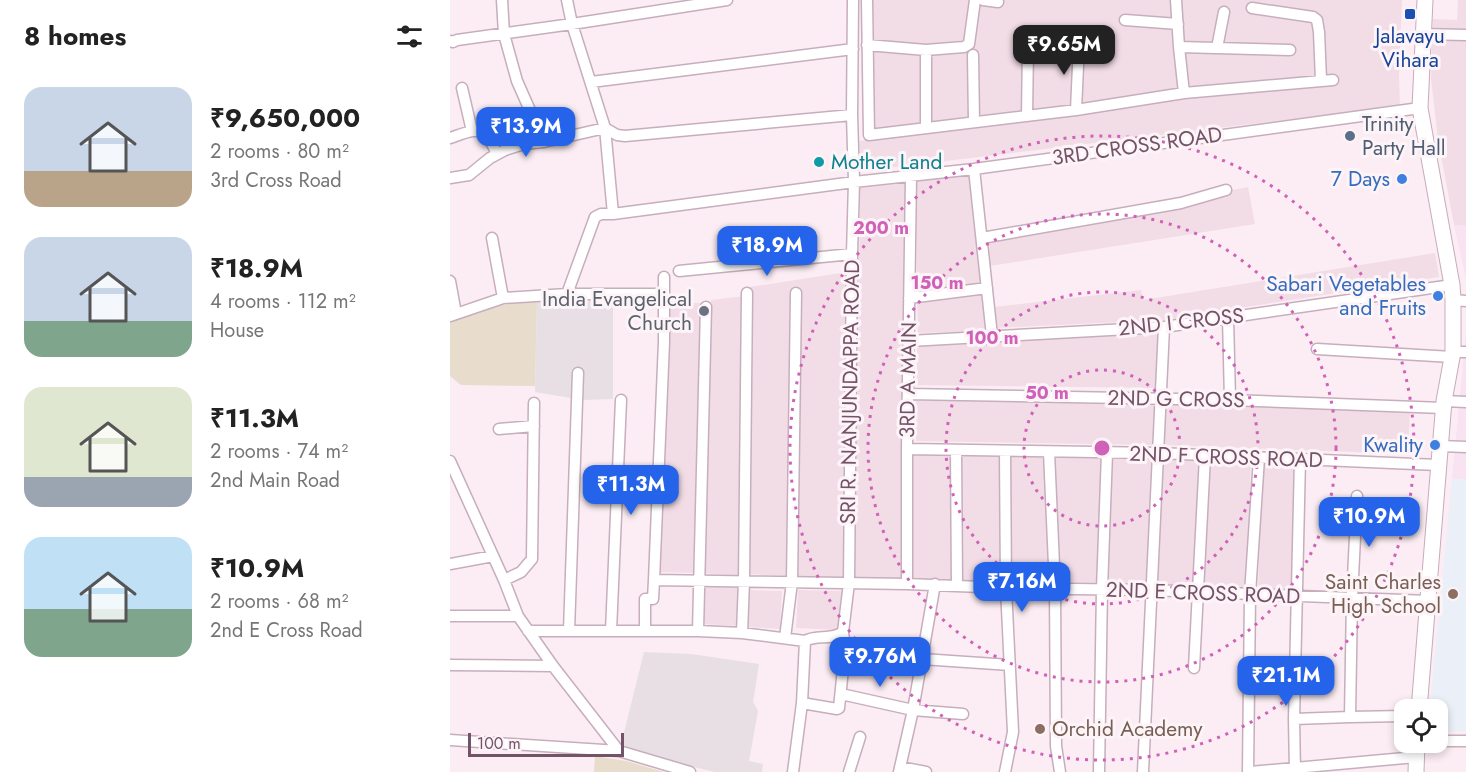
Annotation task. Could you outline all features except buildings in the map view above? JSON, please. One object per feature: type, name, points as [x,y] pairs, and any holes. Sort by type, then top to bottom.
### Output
[{"type":"main road","points":[[1420,699],[1443,405],[1457,354],[1457,295],[1420,108],[1425,0]]},
{"type":"street","points":[[502,0],[504,34],[517,81],[544,142]]},
{"type":"street","points":[[567,0],[572,24],[605,128],[613,214],[601,214],[596,217],[567,294]]},
{"type":"street","points":[[450,40],[453,42],[727,0]]},
{"type":"street","name":"SRI R. NANJUNDAPPA ROAD","points":[[802,703],[837,709],[840,706],[845,649],[843,632],[849,583],[854,182],[853,0]]},
{"type":"street","points":[[867,0],[869,135],[1076,110],[1184,93],[1333,80]]},
{"type":"street","points":[[867,45],[926,50],[964,47],[969,44],[975,0]]},
{"type":"street","points":[[983,0],[998,2]]},
{"type":"street","points":[[1176,0],[1184,93]]},
{"type":"street","points":[[1252,8],[1313,17],[1317,20],[1321,80]]},
{"type":"street","points":[[1217,48],[1224,12]]},
{"type":"street","points":[[1125,20],[1178,24]]},
{"type":"street","points":[[1423,34],[1466,35]]},
{"type":"street","points":[[1076,110],[1079,44]]},
{"type":"street","points":[[1027,116],[1028,46]]},
{"type":"street","points":[[1179,46],[1290,50]]},
{"type":"street","points":[[591,82],[853,49]]},
{"type":"street","points":[[926,50],[927,127]]},
{"type":"street","points":[[973,56],[974,122]]},
{"type":"street","points":[[462,88],[472,131]]},
{"type":"street","name":"3RD CROSS ROAD","points":[[613,214],[854,182],[911,177],[1420,108]]},
{"type":"street","points":[[450,178],[469,175],[497,154],[524,144],[544,142],[605,128],[617,135],[625,136],[852,115]]},
{"type":"street","points":[[450,138],[472,131],[482,132],[486,134],[497,154]]},
{"type":"street","points":[[974,168],[992,336]]},
{"type":"street","name":"3RD A MAIN","points":[[907,584],[911,177]]},
{"type":"street","points":[[982,238],[1181,203],[1226,190]]},
{"type":"street","points":[[492,238],[503,298]]},
{"type":"street","points":[[679,271],[852,254]]},
{"type":"street","points":[[645,631],[645,599],[653,599],[664,342],[664,277]]},
{"type":"street","points":[[450,281],[453,315],[503,298],[567,294],[664,294]]},
{"type":"street","points":[[909,298],[987,288]]},
{"type":"street","points":[[742,633],[747,293]]},
{"type":"street","points":[[785,638],[792,582],[796,293]]},
{"type":"street","name":"2ND I CROSS","points":[[909,341],[1164,327],[1228,317],[1457,295]]},
{"type":"street","points":[[698,631],[706,307]]},
{"type":"street","points":[[1228,317],[1230,400]]},
{"type":"street","points":[[1143,772],[1164,327]]},
{"type":"street","points":[[1317,349],[1457,354]]},
{"type":"street","points":[[570,631],[578,373]]},
{"type":"street","name":"2ND G CROSS","points":[[908,394],[1443,405],[1466,402]]},
{"type":"street","points":[[611,631],[621,400]]},
{"type":"street","points":[[504,580],[521,572],[532,559],[534,403]]},
{"type":"street","points":[[499,429],[534,426]]},
{"type":"street","points":[[1440,446],[1466,447]]},
{"type":"street","name":"2ND F CROSS ROAD","points":[[907,449],[1158,453],[1438,465]]},
{"type":"street","points":[[956,450],[957,585]]},
{"type":"street","points":[[1005,451],[1006,588],[1013,732],[1005,772]]},
{"type":"street","points":[[1049,452],[1056,746],[1060,772]]},
{"type":"street","points":[[1099,772],[1107,453]]},
{"type":"street","points":[[1194,668],[1205,456]]},
{"type":"street","points":[[1259,458],[1250,594],[1249,772],[1296,770],[1416,757]]},
{"type":"street","points":[[1296,770],[1294,719],[1300,459]]},
{"type":"street","points":[[450,461],[453,476],[493,556],[518,616],[553,666],[619,751]]},
{"type":"street","points":[[1350,717],[1357,496]]},
{"type":"street","points":[[450,564],[493,556]]},
{"type":"street","name":"2ND E CROSS ROAD","points":[[654,580],[935,584],[1428,601]]},
{"type":"street","points":[[927,772],[899,770],[913,710],[935,584]]},
{"type":"street","points":[[450,616],[518,616]]},
{"type":"street","points":[[528,632],[698,631],[742,633],[805,641],[811,638],[834,637],[843,632]]},
{"type":"street","points":[[793,772],[802,703],[805,641]]},
{"type":"street","points":[[845,649],[922,659],[1010,665]]},
{"type":"street","points":[[450,665],[553,666]]},
{"type":"street","points":[[841,694],[913,710],[963,714]]},
{"type":"street","points":[[1294,719],[1394,716]]},
{"type":"street","points":[[849,772],[860,737]]},
{"type":"street","points":[[450,740],[619,751],[690,772]]},
{"type":"street","points":[[1448,741],[1466,741]]},
{"type":"shaded area","points":[[863,0],[1402,0],[1400,106],[863,171],[859,141],[865,140]]},
{"type":"shaded area","points":[[1458,0],[1466,0],[1466,226],[1454,225],[1438,140],[1431,79],[1433,19],[1457,20]]},
{"type":"shaded area","points":[[972,174],[984,286],[917,294],[916,180]]},
{"type":"shaded area","points":[[908,183],[902,579],[855,580],[860,188]]},
{"type":"shaded area","points":[[1248,187],[1255,224],[990,266],[989,240],[1180,208]]},
{"type":"shaded area","points":[[1454,225],[1466,226],[1466,279]]},
{"type":"shaded area","points":[[1435,253],[1439,277],[1163,320],[994,328],[994,307],[1141,290],[1143,300]]},
{"type":"shaded area","points":[[847,272],[843,578],[747,574],[750,287]]},
{"type":"shaded area","points":[[984,291],[988,331],[918,333],[917,298]]},
{"type":"shaded area","points":[[745,296],[741,576],[702,573],[711,300]]},
{"type":"shaded area","points":[[537,299],[613,300],[613,399],[583,400],[535,392]]},
{"type":"shaded area","points":[[537,299],[535,386],[461,385],[450,376],[450,321],[497,306]]},
{"type":"shaded area","points":[[667,303],[703,303],[696,573],[657,572]]},
{"type":"shaded area","points":[[1160,331],[1157,388],[917,385],[917,344]]},
{"type":"shaded area","points":[[1466,331],[1466,479],[1452,479]]},
{"type":"shaded area","points":[[916,397],[1158,402],[1155,445],[916,441]]},
{"type":"shaded area","points":[[1164,400],[1410,409],[1408,454],[1162,445]]},
{"type":"shaded area","points":[[913,454],[953,454],[952,581],[912,581]]},
{"type":"shaded area","points":[[960,455],[1002,456],[1002,585],[961,581]]},
{"type":"shaded area","points":[[1008,456],[1047,456],[1048,583],[1009,582]]},
{"type":"shaded area","points":[[1054,456],[1104,457],[1099,583],[1060,582]]},
{"type":"shaded area","points":[[1112,458],[1153,459],[1149,586],[1108,584]]},
{"type":"shaded area","points":[[1160,459],[1201,460],[1197,588],[1156,586]]},
{"type":"shaded area","points":[[1208,461],[1251,462],[1247,589],[1204,588]]},
{"type":"shaded area","points":[[1262,462],[1300,463],[1296,590],[1258,589]]},
{"type":"shaded area","name":"Saint Charles High School","points":[[1452,479],[1466,479],[1466,731],[1448,732],[1448,699],[1431,699]]},
{"type":"shaded area","points":[[702,581],[742,583],[740,626],[700,624]]},
{"type":"shaded area","points":[[747,590],[782,591],[780,629],[745,627]]},
{"type":"shaded area","points":[[798,590],[842,591],[841,630],[796,628]]},
{"type":"shaded area","points":[[644,652],[691,654],[759,664],[753,702],[758,711],[749,761],[763,764],[762,772],[715,772],[620,749]]},
{"type":"shaded area","points":[[595,756],[626,761],[664,772],[594,772]]},
{"type":"place","name":"Jalavayu Vihara","points":[[1410,14]]},
{"type":"place","name":"Trinity Party Hall","points":[[1350,136]]},
{"type":"place","name":"Mother Land","points":[[819,162]]},
{"type":"place","name":"7 Days","points":[[1402,179]]},
{"type":"place","name":"Sabari Vegetables and Fruits","points":[[1438,296]]},
{"type":"place","name":"India Evangelical Church","points":[[704,311]]},
{"type":"place","name":"Kwality","points":[[1435,445]]},
{"type":"place","name":"Saint Charles High School","points":[[1453,594]]},
{"type":"place","name":"Orchid Academy","points":[[1040,729]]}]
